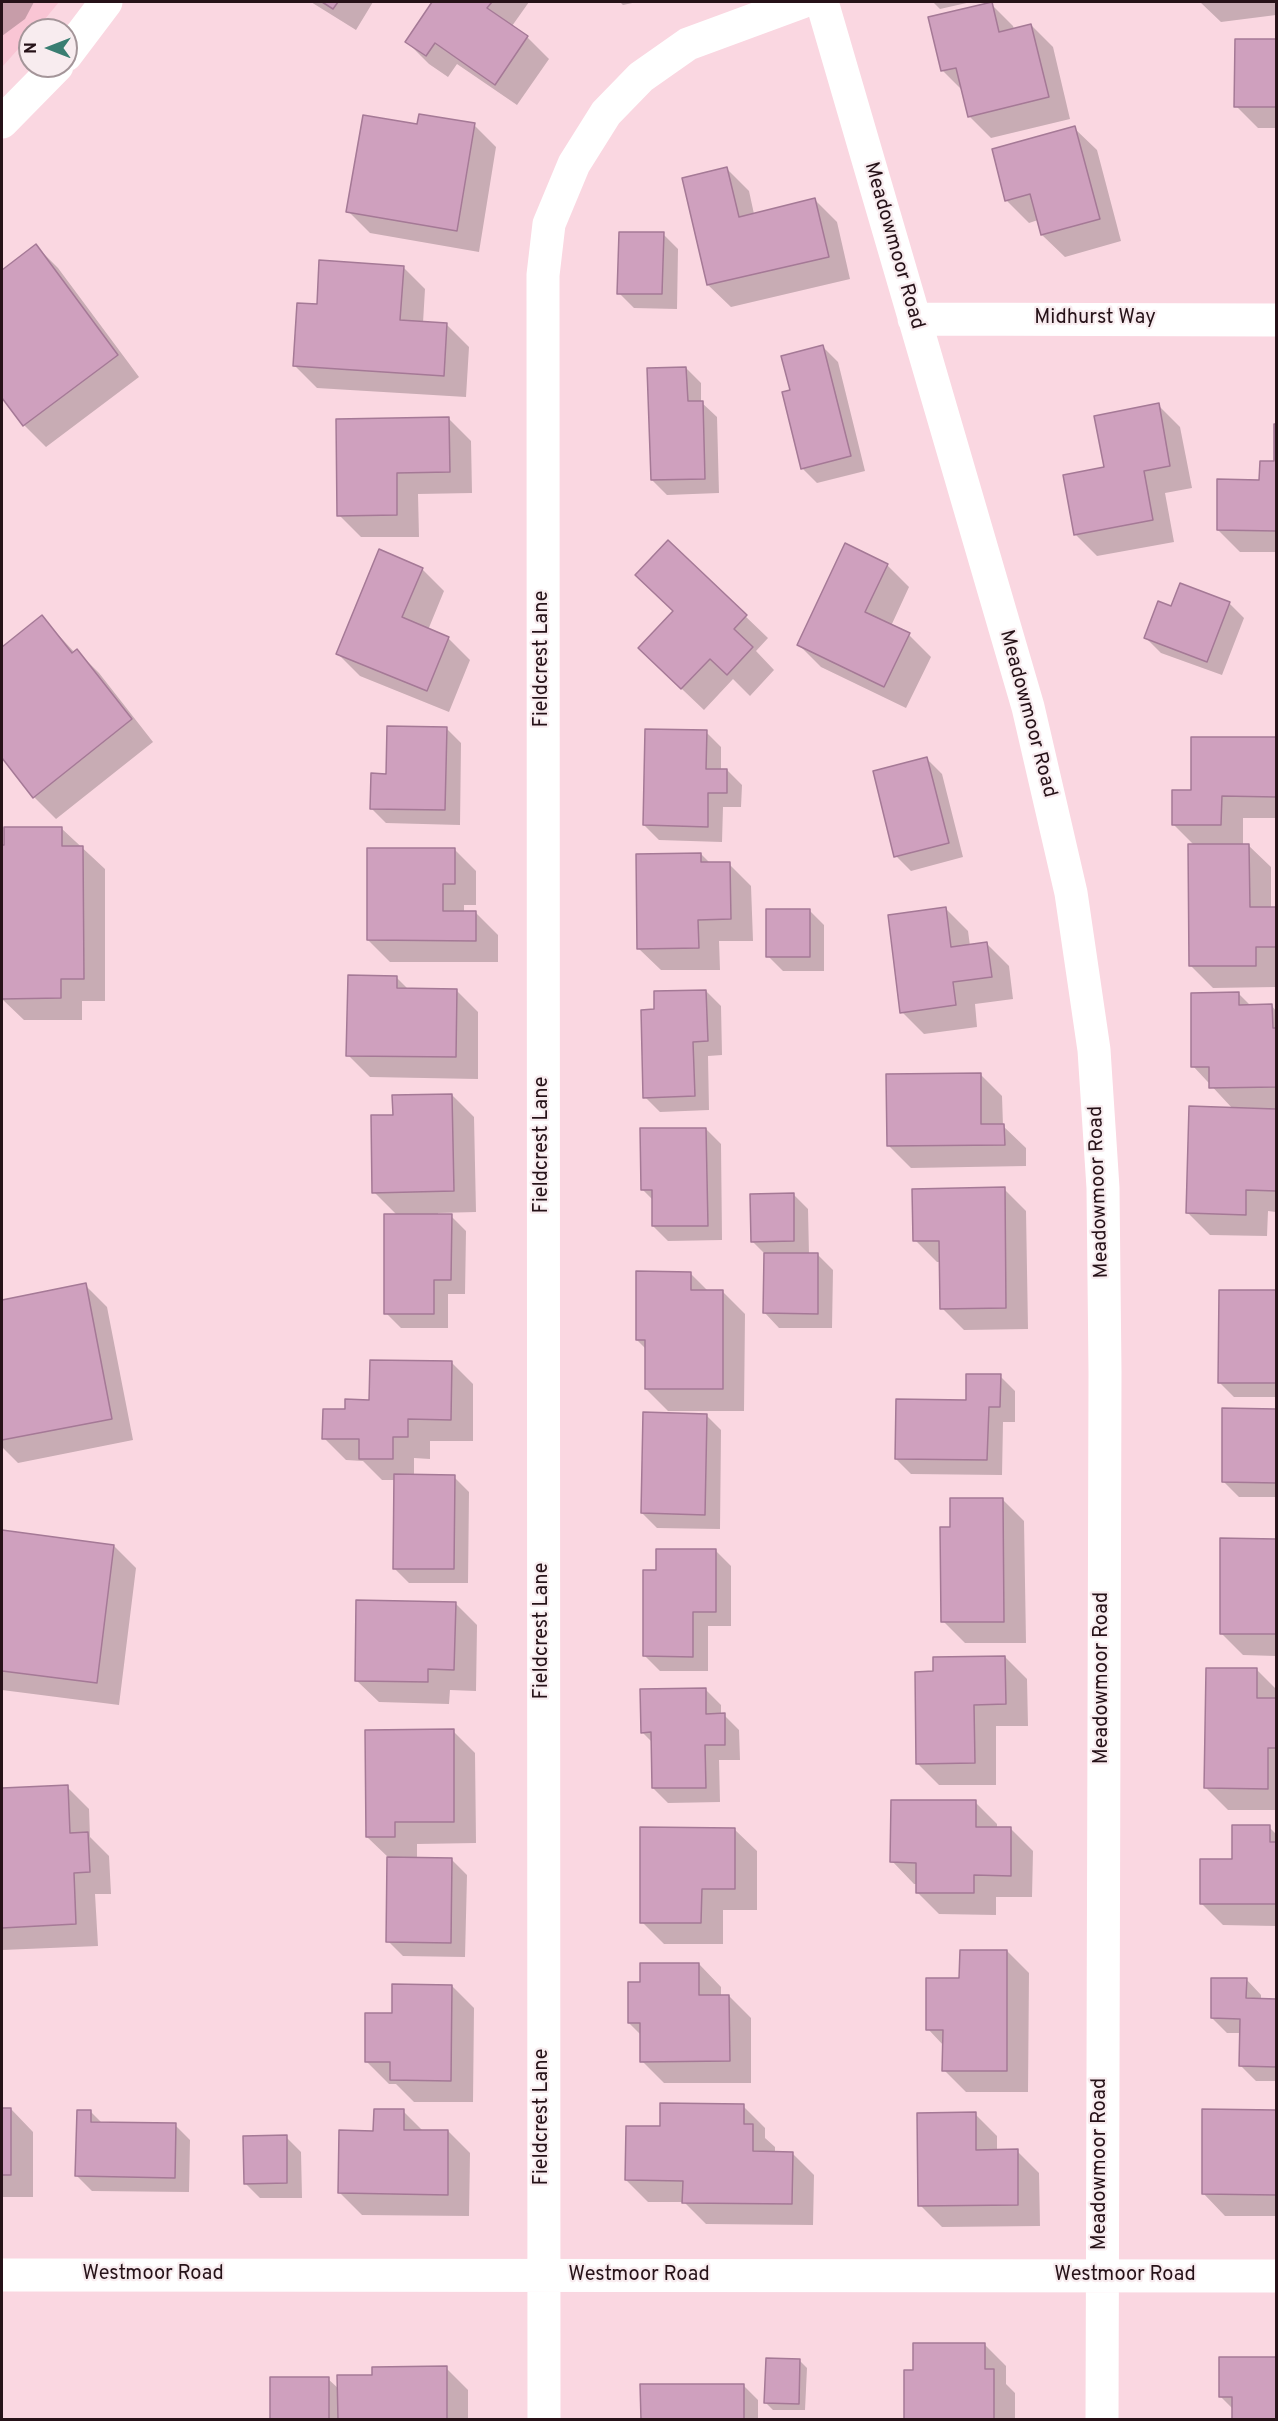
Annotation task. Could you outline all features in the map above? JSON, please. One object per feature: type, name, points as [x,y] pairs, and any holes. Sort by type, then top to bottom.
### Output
[{"type":"street","points":[[78,38],[106,2]]},
{"type":"street","name":"Fieldcrest Lane","points":[[544,2420],[543,275],[549,224],[574,164],[606,113],[641,77],[688,44],[802,2]]},
{"type":"street","name":"Meadowmoor Road","points":[[822,2],[1028,707],[1071,893],[1094,1050],[1103,1188],[1105,1361],[1102,2420]]},
{"type":"street","points":[[2,122],[45,78]]},
{"type":"street","name":"Midhurst Way","points":[[914,319],[1276,320]]},
{"type":"street","name":"Westmoor Road","points":[[2,2275],[1276,2276]]},
{"type":"shaded area","points":[[2,2],[59,2],[46,18],[18,18],[18,49],[2,67]]},
{"type":"building","points":[[322,2],[338,2],[333,9]]},
{"type":"building","points":[[432,2],[492,2],[487,8],[528,36],[495,85],[435,43],[426,56],[405,42]]},
{"type":"building","points":[[992,2],[999,32],[1031,24],[1049,97],[968,117],[956,68],[941,71],[928,17]]},
{"type":"building","points":[[1235,39],[1276,39],[1276,107],[1234,107]]},
{"type":"building","points":[[419,114],[475,123],[457,231],[346,212],[363,115],[417,124]]},
{"type":"building","points":[[1075,126],[1100,219],[1041,235],[1030,194],[1005,201],[992,149]]},
{"type":"building","points":[[727,167],[739,217],[815,198],[829,257],[707,285],[682,178]]},
{"type":"building","points":[[619,232],[664,232],[662,294],[617,294]]},
{"type":"building","points":[[36,244],[118,355],[23,426],[2,398],[2,270]]},
{"type":"building","points":[[319,260],[404,266],[400,320],[447,323],[444,376],[293,366],[297,303],[317,304]]},
{"type":"building","points":[[823,345],[851,456],[801,469],[782,392],[790,390],[781,356]]},
{"type":"building","points":[[686,367],[688,401],[703,401],[705,479],[651,480],[647,368]]},
{"type":"building","points":[[1159,403],[1170,466],[1144,471],[1153,520],[1074,535],[1063,475],[1104,467],[1094,416]]},
{"type":"building","points":[[449,417],[450,472],[397,473],[397,515],[337,516],[336,419]]},
{"type":"building","points":[[1274,424],[1276,424],[1276,531],[1217,530],[1217,479],[1259,480],[1260,461],[1274,461]]},
{"type":"building","points":[[668,540],[747,615],[734,629],[753,647],[727,675],[710,659],[681,689],[638,648],[673,611],[635,575]]},
{"type":"building","points":[[845,543],[888,564],[865,612],[910,633],[884,687],[797,645]]},
{"type":"building","points":[[379,549],[423,568],[402,617],[449,637],[427,691],[336,654]]},
{"type":"building","points":[[1180,583],[1230,602],[1207,662],[1144,638],[1158,601],[1171,606]]},
{"type":"building","points":[[42,615],[72,653],[77,649],[132,719],[33,798],[2,758],[2,647]]},
{"type":"building","points":[[387,726],[447,727],[445,810],[370,809],[371,773],[386,774]]},
{"type":"building","points":[[645,729],[707,730],[706,769],[727,769],[727,793],[708,793],[708,827],[643,825]]},
{"type":"building","points":[[1191,737],[1276,737],[1276,797],[1222,796],[1221,825],[1172,825],[1172,790],[1191,790]]},
{"type":"building","points":[[927,757],[949,843],[894,857],[873,771]]},
{"type":"building","points":[[4,827],[62,827],[62,846],[83,846],[84,979],[61,979],[61,998],[2,999]]},
{"type":"building","points":[[1188,844],[1249,844],[1250,907],[1276,907],[1276,947],[1256,947],[1256,966],[1189,966]]},
{"type":"building","points":[[367,848],[455,848],[455,884],[443,884],[443,911],[476,911],[476,941],[367,940]]},
{"type":"building","points":[[701,853],[701,862],[730,862],[731,919],[698,920],[699,948],[637,949],[636,854]]},
{"type":"building","points":[[946,907],[951,947],[987,942],[992,977],[953,982],[956,1005],[900,1013],[888,915]]},
{"type":"building","points":[[766,909],[810,909],[810,957],[766,957]]},
{"type":"building","points":[[348,975],[397,976],[397,988],[457,989],[456,1057],[346,1056]]},
{"type":"building","points":[[706,990],[708,1041],[693,1042],[695,1096],[643,1098],[641,1010],[654,1009],[654,991]]},
{"type":"building","points":[[1239,992],[1239,1005],[1272,1004],[1273,1028],[1276,1028],[1276,1087],[1209,1088],[1209,1067],[1191,1067],[1191,993]]},
{"type":"building","points":[[981,1073],[981,1124],[1004,1124],[1005,1145],[887,1146],[886,1074]]},
{"type":"building","points":[[452,1094],[454,1191],[372,1193],[371,1115],[393,1115],[392,1095]]},
{"type":"building","points":[[1189,1106],[1276,1109],[1276,1191],[1246,1190],[1246,1215],[1186,1213]]},
{"type":"building","points":[[640,1128],[706,1128],[708,1226],[652,1226],[652,1190],[641,1190]]},
{"type":"building","points":[[1005,1187],[1006,1308],[940,1309],[939,1241],[913,1241],[912,1189]]},
{"type":"building","points":[[794,1193],[794,1241],[751,1242],[750,1194]]},
{"type":"building","points":[[384,1214],[452,1214],[451,1280],[434,1280],[434,1314],[384,1314]]},
{"type":"building","points":[[764,1253],[818,1253],[818,1314],[763,1313]]},
{"type":"building","points":[[636,1271],[691,1272],[691,1290],[723,1290],[723,1389],[645,1389],[645,1340],[636,1340]]},
{"type":"building","points":[[86,1283],[112,1419],[2,1440],[2,1300]]},
{"type":"building","points":[[1219,1290],[1276,1290],[1276,1383],[1218,1383]]},
{"type":"building","points":[[370,1360],[452,1361],[451,1420],[408,1419],[408,1437],[393,1437],[393,1459],[359,1459],[359,1439],[322,1439],[323,1409],[345,1409],[345,1399],[369,1400]]},
{"type":"building","points":[[966,1374],[1001,1374],[1000,1407],[989,1407],[987,1460],[895,1459],[896,1399],[966,1400]]},
{"type":"building","points":[[1222,1408],[1276,1409],[1276,1483],[1222,1482]]},
{"type":"building","points":[[643,1412],[707,1414],[705,1515],[641,1513]]},
{"type":"building","points":[[394,1474],[455,1475],[454,1569],[393,1569]]},
{"type":"building","points":[[950,1498],[1003,1498],[1004,1622],[941,1622],[940,1527],[950,1527]]},
{"type":"building","points":[[2,1530],[114,1545],[97,1683],[2,1671]]},
{"type":"building","points":[[1220,1538],[1276,1539],[1276,1634],[1220,1634]]},
{"type":"building","points":[[656,1549],[716,1549],[716,1612],[693,1612],[693,1657],[643,1656],[643,1570],[656,1570]]},
{"type":"building","points":[[356,1600],[456,1602],[454,1670],[428,1669],[428,1682],[355,1681]]},
{"type":"building","points":[[1005,1656],[1006,1704],[974,1705],[975,1763],[916,1764],[915,1672],[933,1671],[933,1657]]},
{"type":"building","points":[[1206,1668],[1257,1668],[1257,1698],[1276,1698],[1276,1748],[1268,1748],[1268,1789],[1204,1788]]},
{"type":"building","points":[[706,1688],[706,1714],[725,1713],[725,1745],[705,1745],[706,1788],[652,1788],[651,1732],[641,1733],[640,1689]]},
{"type":"building","points":[[454,1729],[454,1822],[395,1822],[395,1837],[366,1837],[365,1730]]},
{"type":"building","points":[[68,1785],[70,1833],[88,1832],[90,1872],[74,1873],[76,1924],[2,1928],[2,1788]]},
{"type":"building","points":[[891,1800],[976,1800],[976,1827],[1011,1827],[1011,1876],[974,1875],[974,1893],[916,1893],[916,1863],[890,1862]]},
{"type":"building","points":[[1232,1825],[1270,1825],[1270,1842],[1276,1842],[1276,1904],[1200,1904],[1200,1859],[1232,1859]]},
{"type":"building","points":[[640,1827],[735,1828],[735,1889],[702,1889],[701,1923],[640,1923]]},
{"type":"building","points":[[387,1857],[452,1858],[451,1943],[386,1942]]},
{"type":"building","points":[[960,1950],[1007,1950],[1007,2071],[942,2071],[943,2030],[926,2030],[926,1978],[959,1978]]},
{"type":"building","points":[[640,1963],[699,1963],[699,1995],[729,1995],[730,2061],[640,2062],[640,2023],[628,2023],[628,1982],[640,1982]]},
{"type":"building","points":[[1211,1978],[1247,1978],[1246,1998],[1276,1999],[1276,2067],[1239,2066],[1240,2019],[1211,2018]]},
{"type":"building","points":[[392,1984],[452,1985],[451,2081],[390,2080],[390,2062],[365,2062],[365,2013],[392,2013]]},
{"type":"building","points":[[660,2103],[744,2104],[744,2124],[753,2124],[753,2151],[793,2152],[792,2204],[682,2203],[683,2181],[625,2180],[626,2126],[660,2126]]},
{"type":"building","points":[[2,2108],[11,2108],[11,2175],[2,2175]]},
{"type":"building","points":[[374,2109],[404,2109],[404,2130],[448,2130],[448,2195],[338,2193],[339,2130],[373,2131]]},
{"type":"building","points":[[1202,2109],[1276,2110],[1276,2195],[1202,2194]]},
{"type":"building","points":[[77,2110],[91,2110],[91,2122],[176,2123],[175,2178],[75,2176]]},
{"type":"building","points":[[976,2112],[976,2150],[1018,2149],[1018,2205],[918,2206],[917,2113]]},
{"type":"building","points":[[287,2135],[287,2183],[244,2184],[243,2136]]},
{"type":"building","points":[[913,2343],[985,2343],[985,2369],[994,2369],[994,2420],[904,2420],[904,2370],[913,2370]]},
{"type":"building","points":[[1219,2357],[1276,2357],[1276,2420],[1232,2420],[1232,2397],[1219,2397]]},
{"type":"building","points":[[766,2358],[800,2359],[799,2404],[764,2403]]},
{"type":"building","points":[[447,2366],[447,2420],[338,2420],[337,2375],[372,2375],[372,2367]]},
{"type":"building","points":[[270,2377],[329,2377],[329,2420],[270,2420]]},
{"type":"building","points":[[640,2384],[744,2384],[744,2420],[641,2420]]}]
